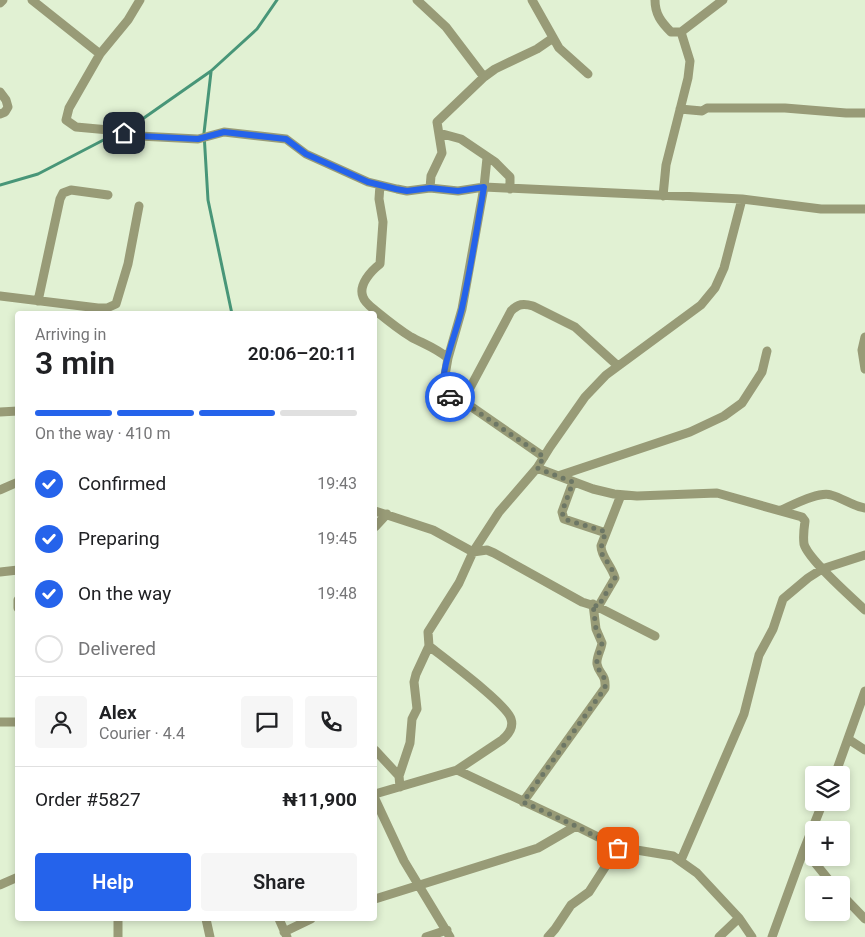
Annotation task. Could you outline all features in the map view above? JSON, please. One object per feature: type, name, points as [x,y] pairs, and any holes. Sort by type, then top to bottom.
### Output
[{"type":"street","points":[[0,3],[3,0]]},
{"type":"street","points":[[32,0],[100,54]]},
{"type":"street","points":[[417,0],[446,27],[484,77]]},
{"type":"street","points":[[532,0],[559,48],[588,74]]},
{"type":"street","points":[[655,0],[657,14],[662,24],[671,32],[681,32],[723,0]]},
{"type":"street","points":[[137,1],[128,20],[100,54],[69,108],[66,120],[76,127],[109,130],[139,136],[198,139],[224,132],[286,139],[306,154],[368,182],[407,191],[430,188],[458,191],[484,187],[510,188],[742,199],[820,210],[865,209]]},
{"type":"street","points":[[663,196],[666,165],[688,78],[690,61],[681,32]]},
{"type":"street","points":[[430,188],[431,176],[442,153],[437,122],[484,77],[495,69],[538,49],[553,38]]},
{"type":"street","points":[[0,92],[6,100],[8,107],[5,112],[0,114]]},
{"type":"street","points":[[680,109],[702,111],[707,108],[785,108],[865,113]]},
{"type":"street","points":[[439,133],[461,140],[495,162],[510,177],[510,188]]},
{"type":"street","points":[[487,158],[484,187],[462,308],[448,358],[443,394],[462,401],[544,457]]},
{"type":"street","points":[[376,311],[365,302],[362,288],[370,273],[380,264],[383,222],[379,199],[380,185]]},
{"type":"street","points":[[38,301],[60,199],[63,193],[71,190],[108,195]]},
{"type":"street","points":[[400,787],[399,776],[410,743],[412,719],[417,709],[414,682],[429,646],[428,632],[459,583],[473,552],[499,512],[537,468],[585,397],[606,375],[701,305],[715,288],[724,268],[742,199]]},
{"type":"street","points":[[0,296],[98,308],[108,308],[116,304],[128,264],[139,206]]},
{"type":"street","points":[[462,401],[511,311],[516,306],[525,304],[533,306],[575,327],[618,366]]},
{"type":"street","points":[[377,312],[393,325],[437,349],[448,358]]},
{"type":"street","points":[[865,337],[862,350],[865,368]]},
{"type":"street","points":[[558,476],[682,435],[724,416],[742,402],[762,372],[767,351]]},
{"type":"street","points":[[0,412],[15,411]]},
{"type":"street","points":[[537,468],[593,489],[621,495],[717,492],[804,518],[804,543],[806,548],[822,569],[865,610]]},
{"type":"street","points":[[573,482],[562,512],[564,519],[606,532]]},
{"type":"street","points":[[0,490],[15,483]]},
{"type":"street","points":[[781,510],[821,494],[830,494],[852,505],[865,508]]},
{"type":"street","points":[[523,802],[605,688],[606,679],[597,667],[596,661],[602,643],[596,629],[595,606],[615,578],[612,568],[601,553],[600,546],[621,495]]},
{"type":"street","points":[[377,512],[432,530],[473,552],[487,550],[494,553],[582,602],[595,606],[655,636]]},
{"type":"street","points":[[377,525],[387,514]]},
{"type":"street","points":[[681,860],[744,714],[760,655],[773,629],[783,600],[808,578],[822,569],[865,555]]},
{"type":"street","points":[[0,572],[15,570]]},
{"type":"street","points":[[377,793],[457,770],[509,734],[511,719],[504,709],[429,646]]},
{"type":"street","points":[[838,766],[865,691]]},
{"type":"street","points":[[0,722],[15,722]]},
{"type":"street","points":[[848,739],[865,750]]},
{"type":"street","points":[[377,752],[399,776]]},
{"type":"street","points":[[457,770],[618,848],[660,853],[681,860],[697,873],[739,918],[752,937]]},
{"type":"street","points":[[377,803],[404,861],[449,933],[426,937]]},
{"type":"street","points":[[772,937],[819,811]]},
{"type":"street","points":[[377,898],[420,887],[509,856],[538,848],[576,826]]},
{"type":"street","points":[[548,937],[571,905],[589,892],[618,848]]},
{"type":"street","points":[[803,852],[812,858],[826,876]]},
{"type":"street","points":[[0,886],[15,878]]},
{"type":"street","points":[[850,903],[865,919]]},
{"type":"street","points":[[719,937],[739,918]]},
{"type":"street","points":[[118,921],[118,937]]},
{"type":"street","points":[[206,921],[210,937]]},
{"type":"street","points":[[280,921],[286,934],[308,921]]},
{"type":"waterway","points":[[123,130],[141,120],[211,71],[257,29],[277,0]]},
{"type":"waterway","points":[[211,72],[204,133],[208,200],[231,311]]},
{"type":"waterway","points":[[0,185],[38,174],[115,134]]},
{"type":"way so far","points":[[450,397],[462,401],[544,457],[537,468],[573,482],[562,512],[564,519],[606,532],[600,546],[601,553],[612,568],[615,578],[598,607],[593,604],[596,629],[602,643],[596,661],[597,667],[606,679],[605,688],[523,802],[618,848]]},
{"type":"route","points":[[124,133],[139,136],[198,139],[224,132],[286,139],[306,154],[368,182],[396,189],[407,191],[430,188],[458,191],[484,187],[462,308],[448,358],[443,387],[443,394],[450,397]]}]
